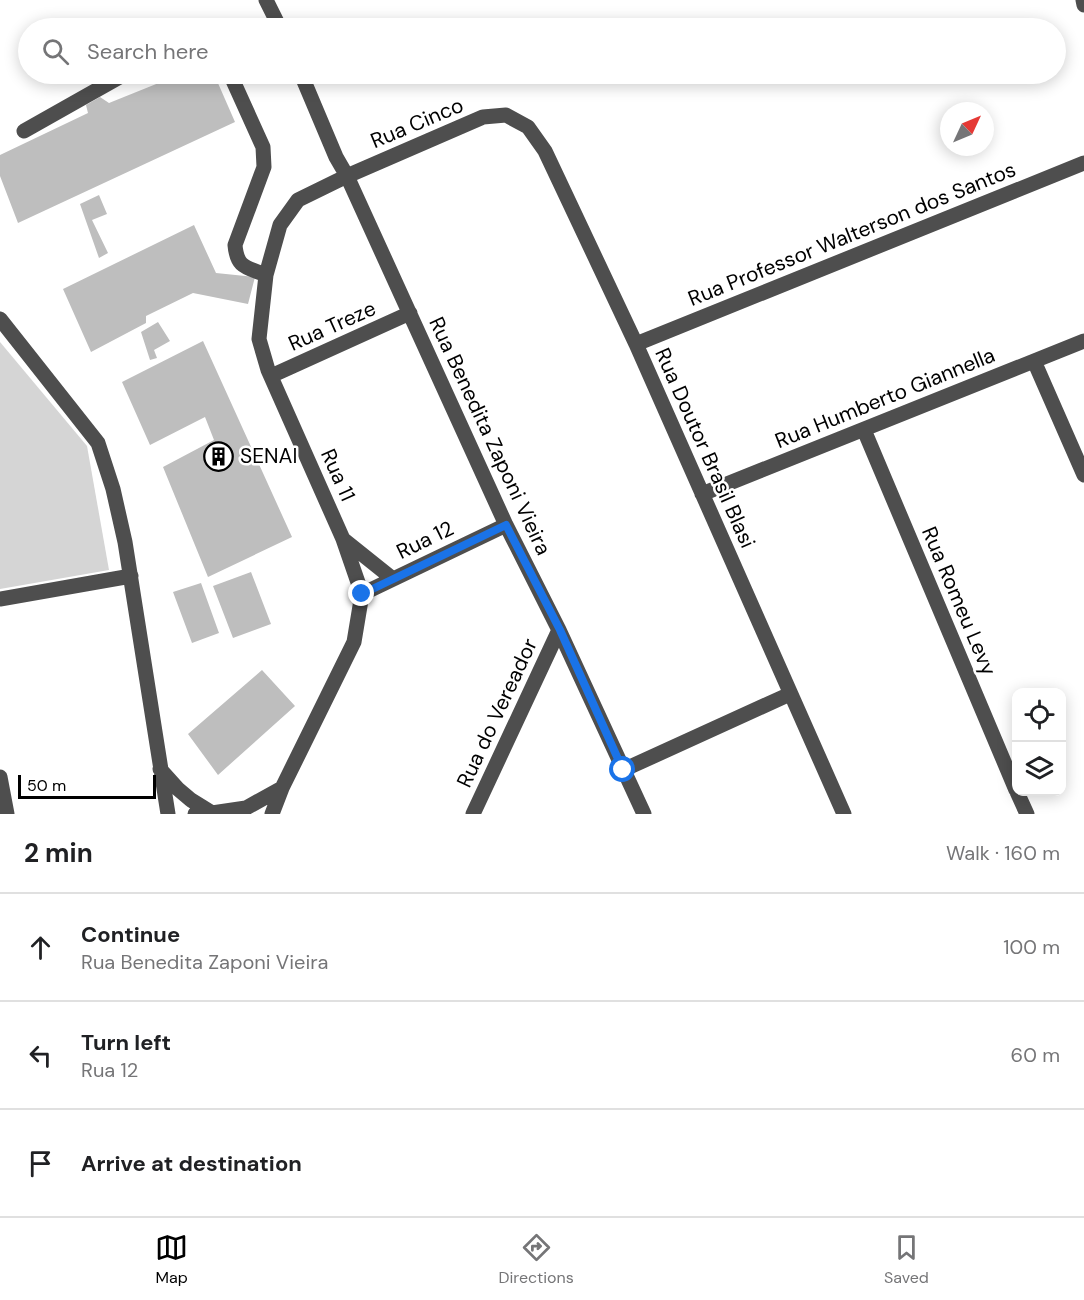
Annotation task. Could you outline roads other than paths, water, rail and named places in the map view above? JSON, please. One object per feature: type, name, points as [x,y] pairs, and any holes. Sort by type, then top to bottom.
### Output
[{"type":"street","points":[[266,0],[275,18]]},
{"type":"street","points":[[1083,0],[1084,5]]},
{"type":"street","points":[[24,131],[107,84]]},
{"type":"street","points":[[235,84],[263,147],[264,167],[235,245],[236,258],[244,266],[266,275]]},
{"type":"street","name":"Rua Benedita Zaponi Vieira","points":[[305,84],[336,157],[347,176],[506,525],[560,630],[644,814]]},
{"type":"street","name":"Rua Cinco","points":[[347,176],[483,117],[506,115]]},
{"type":"street","name":"Rua Doutor Brasil Blasi","points":[[506,115],[528,127],[545,151],[636,344],[844,814]]},
{"type":"street","name":"Rua Professor Walterson dos Santos","points":[[636,344],[1084,163]]},
{"type":"street","name":"Rua 11","points":[[272,814],[282,788],[354,642],[362,594],[343,539],[271,376],[259,339],[266,275],[280,225],[298,200],[347,176]]},
{"type":"street","name":"Rua Treze","points":[[271,376],[410,314]]},
{"type":"street","points":[[0,320],[98,443],[113,489],[125,542],[168,814]]},
{"type":"street","name":"Rua Humberto Giannella","points":[[702,494],[1084,341]]},
{"type":"street","points":[[1034,361],[1084,475]]},
{"type":"street","name":"Rua Romeu Levy","points":[[864,430],[1012,779]]},
{"type":"street","name":"Rua 12","points":[[362,594],[506,525]]},
{"type":"street","points":[[343,539],[393,579]]},
{"type":"street","points":[[0,599],[130,576]]},
{"type":"street","name":"Rua do Vereador","points":[[473,814],[560,630]]},
{"type":"street","points":[[623,770],[790,694]]},
{"type":"street","points":[[160,769],[178,789],[212,813]]},
{"type":"street","points":[[0,777],[7,814]]},
{"type":"street","points":[[195,814],[246,807],[282,788]]},
{"type":"street","name":"Rua Romeu Levy","points":[[1019,796],[1027,814]]},
{"type":"place","name":"SENAI","points":[[219,456]]}]
